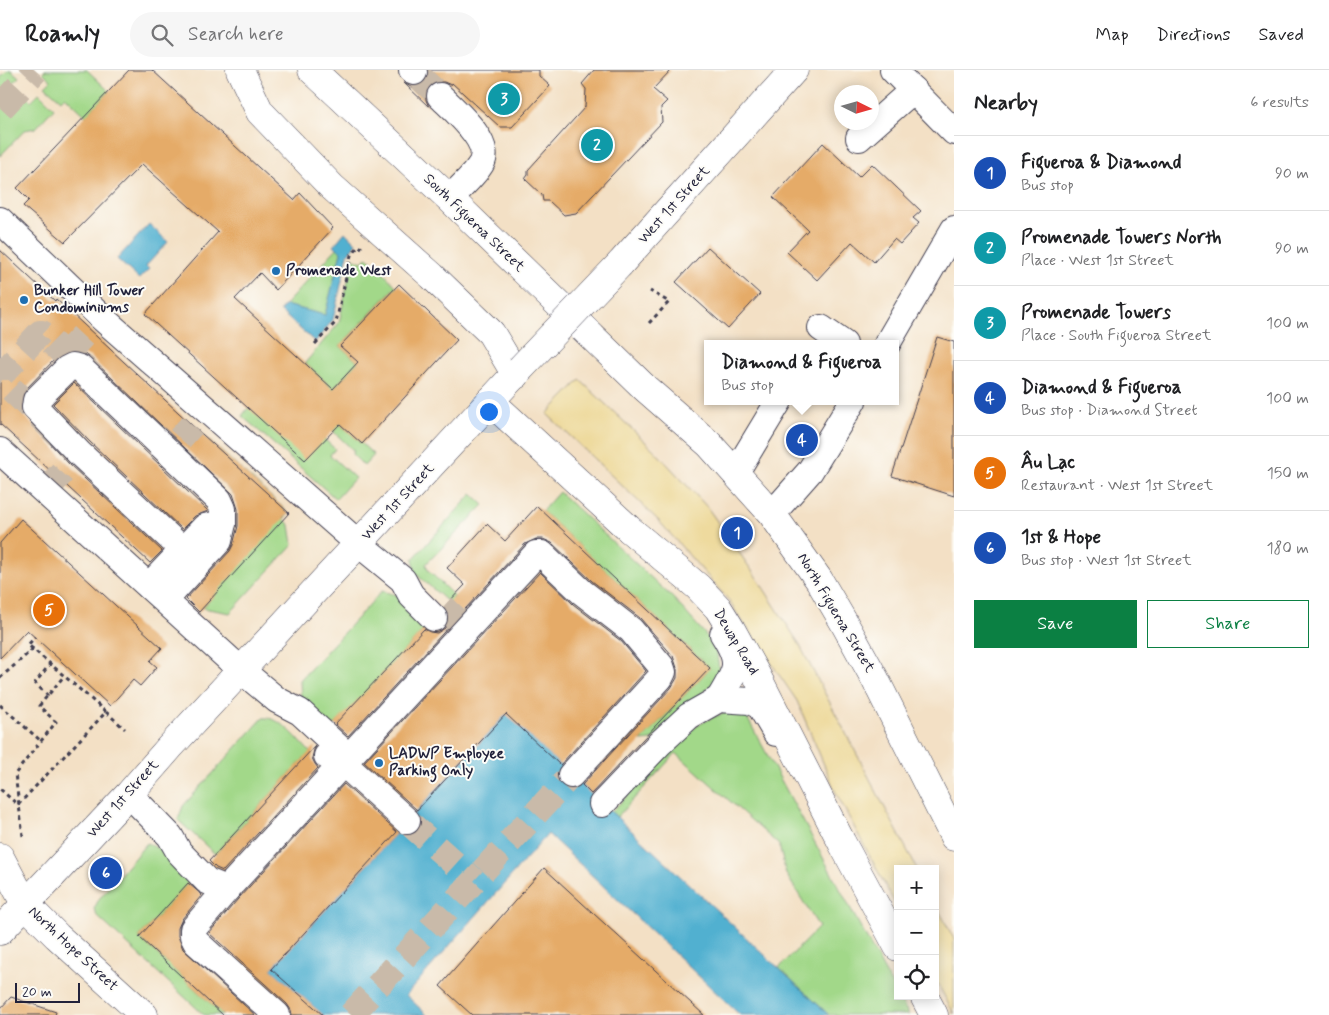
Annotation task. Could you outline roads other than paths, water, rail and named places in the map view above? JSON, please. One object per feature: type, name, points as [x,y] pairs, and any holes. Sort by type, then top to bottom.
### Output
[{"type":"main road","points":[[240,70],[260,112],[332,187],[432,276],[491,333],[518,372]]},
{"type":"main road","name":"South Figueroa Street","points":[[312,70],[450,199],[634,377]]},
{"type":"main road","name":"West 1st Street","points":[[0,931],[129,794],[170,747],[490,401],[620,264],[794,70]]},
{"type":"main road","name":"North Figueroa Street","points":[[634,377],[709,444],[736,472],[772,514],[819,580],[879,688],[954,837]]},
{"type":"main road","name":"Dewap Road","points":[[490,401],[629,529],[698,587],[718,608],[731,628],[894,940]]},
{"type":"main road","points":[[0,857],[25,904]]},
{"type":"main road","points":[[0,894],[25,904]]},
{"type":"main road","name":"North Hope Street","points":[[25,904],[57,936],[144,1015]]},
{"type":"main road","points":[[926,1000],[934,1015]]},
{"type":"street","points":[[893,70],[954,132]]},
{"type":"street","points":[[859,138],[913,90]]},
{"type":"street","points":[[440,96],[477,135],[484,155],[481,164],[450,199]]},
{"type":"street","points":[[0,220],[96,324],[200,418],[402,580],[419,584],[439,613]]},
{"type":"street","points":[[889,340],[954,229]]},
{"type":"street","points":[[821,328],[838,340]]},
{"type":"street","points":[[157,593],[219,541],[223,523],[223,509],[219,500],[80,368],[73,366],[67,369],[36,400],[35,407],[80,453],[183,550]]},
{"type":"street","points":[[736,472],[777,405]]},
{"type":"street","points":[[772,514],[810,471],[851,405]]},
{"type":"street","points":[[0,451],[242,671],[277,700],[300,712],[326,735],[339,748],[343,763],[407,821]]},
{"type":"street","points":[[157,593],[183,550],[205,527],[223,523]]},
{"type":"street","points":[[277,1015],[196,942],[193,936],[193,929],[227,889],[536,554],[542,554],[582,592],[631,630],[661,666],[663,672],[660,678],[571,775]]},
{"type":"street","points":[[602,804],[659,744],[689,716],[720,699],[734,675],[736,660],[732,649],[704,607],[698,587]]},
{"type":"street","points":[[720,699],[750,701],[760,706],[781,741],[805,768]]},
{"type":"street","points":[[129,794],[170,836],[190,844],[221,874],[227,889]]},
{"type":"water","points":[[149,224],[168,242],[146,266],[149,269],[139,279],[117,259]]},
{"type":"water","points":[[345,232],[356,243],[348,254],[333,320],[315,342],[280,311],[285,305],[325,315],[341,252],[334,245]]},
{"type":"water","points":[[506,714],[829,1015],[740,1015],[548,834],[406,995],[427,1015],[323,1015],[271,969]]},
{"type":"tunnel","points":[[0,108],[35,70]]},
{"type":"tunnel","points":[[414,72],[440,96]]},
{"type":"tunnel","points":[[65,355],[89,329]]},
{"type":"tunnel","points":[[45,492],[78,454],[2,380],[2,374],[42,333],[65,355],[83,367],[93,377]]},
{"type":"tunnel","points":[[153,435],[169,451],[192,425]]},
{"type":"tunnel","points":[[443,607],[457,620],[462,635]]},
{"type":"tunnel","points":[[351,1015],[571,775]]},
{"type":"tunnel","points":[[407,821],[474,881]]},
{"type":"place","name":"Promenade Towers","points":[[504,99]]},
{"type":"place","name":"Promenade Towers North","points":[[597,145]]},
{"type":"place","name":"Promenade West","points":[[276,271]]},
{"type":"place","name":"Bunker Hill Tower Condominiums","points":[[24,300]]},
{"type":"place","name":"Diamond & Figueroa","points":[[802,440]]},
{"type":"place","name":"Figueroa & Diamond","points":[[737,533]]},
{"type":"place","name":"Âu Lạc","points":[[49,610]]},
{"type":"place","name":"LADWP Employee Parking Only","points":[[379,763]]},
{"type":"place","name":"1st & Hope","points":[[106,873]]}]
